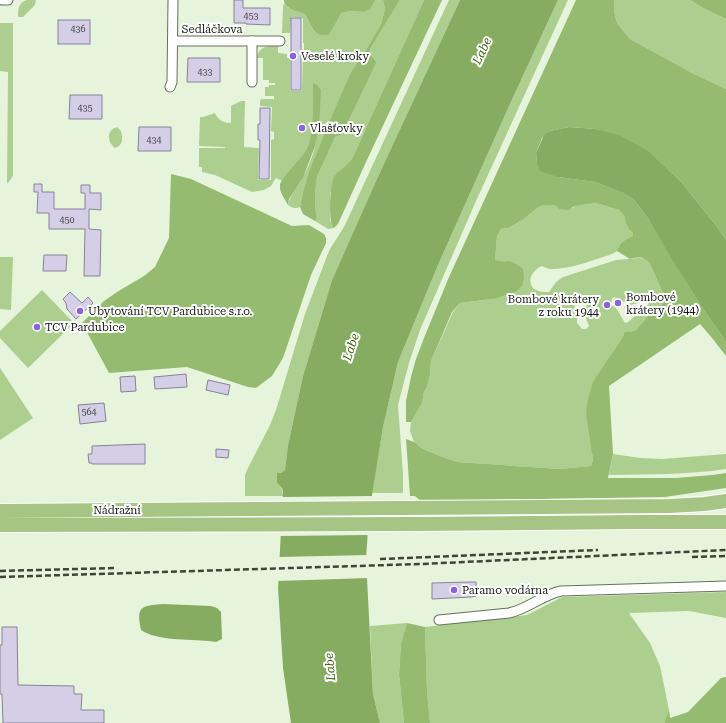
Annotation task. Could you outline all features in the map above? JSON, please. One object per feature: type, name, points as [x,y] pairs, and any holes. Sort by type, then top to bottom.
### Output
[{"type":"main road","name":"Nádražní","points":[[0,511],[669,506],[726,501]]},
{"type":"main road","points":[[638,522],[698,518],[726,513]]},
{"type":"main road","name":"Nádražní","points":[[0,525],[638,522]]},
{"type":"main road","points":[[638,522],[726,522]]},
{"type":"street","points":[[2,0],[8,0]]},
{"type":"street","name":"Sedláčkova","points":[[170,87],[172,82],[173,1]]},
{"type":"street","name":"Sedláčkova","points":[[173,41],[280,41]]},
{"type":"street","name":"Sedláčkova","points":[[252,41],[252,82]]},
{"type":"street","points":[[439,620],[516,612],[547,595],[561,591],[726,586]]},
{"type":"shaded area","points":[[27,0],[36,0],[35,5],[23,17],[18,17],[18,9],[20,5]]},
{"type":"shaded area","points":[[284,0],[375,0],[370,9],[363,12],[351,11],[341,13],[329,35],[320,35],[314,31],[305,14],[286,6]]},
{"type":"shaded area","points":[[375,0],[383,0],[385,9],[381,24],[351,72],[309,171],[300,207],[294,208],[288,205],[309,163],[316,139],[291,185],[276,178],[271,186],[264,190],[252,192],[215,175],[202,172],[202,167],[199,167],[199,148],[225,147],[199,146],[200,117],[215,113],[222,121],[231,123],[231,106],[241,101],[245,101],[244,147],[259,148],[258,180],[271,180],[271,140],[274,139],[274,132],[271,131],[272,107],[260,106],[260,101],[261,99],[274,99],[274,96],[265,96],[265,87],[275,85],[275,83],[269,83],[269,80],[263,80],[263,58],[257,58],[262,49],[278,46],[278,53],[287,54],[287,58],[290,58],[290,91],[302,91],[304,50],[303,18],[291,17],[290,33],[282,33],[284,3],[287,7],[305,14],[314,31],[329,35],[340,13],[351,11],[363,12]]},
{"type":"shaded area","points":[[383,0],[400,0],[370,49],[371,56],[376,62],[374,67],[342,134],[335,137],[317,177],[315,206],[317,219],[315,221],[303,214],[300,207],[309,171],[351,72],[381,24],[385,9]]},
{"type":"shaded area","points":[[400,0],[424,0],[352,159],[336,174],[330,194],[330,220],[334,228],[328,229],[315,221],[317,219],[315,208],[315,188],[317,177],[371,56],[370,49]]},
{"type":"shaded area","points":[[424,0],[442,0],[338,224],[334,228],[331,221],[330,207],[334,178],[337,173],[352,159]]},
{"type":"shaded area","points":[[449,0],[460,0],[332,280],[303,376],[288,445],[285,470],[281,473],[277,473],[277,483],[282,489],[283,496],[245,496],[245,475],[276,410],[305,314],[327,256],[344,227]]},
{"type":"shaded area","points":[[558,0],[568,0],[476,201],[420,330],[409,363],[398,405],[403,493],[372,493],[383,427],[398,362],[438,265]]},
{"type":"shaded area","points":[[576,0],[614,0],[614,11],[617,23],[630,39],[694,74],[726,89],[726,240],[682,183],[650,152],[595,129],[569,127],[550,131],[542,138],[536,153],[537,164],[558,177],[595,182],[623,193],[635,201],[649,220],[699,303],[726,342],[726,356],[700,324],[609,386],[613,454],[608,478],[676,478],[726,473],[726,488],[665,497],[421,501],[415,496],[410,496],[406,439],[414,442],[423,449],[458,462],[560,469],[591,466],[593,460],[586,413],[593,382],[624,333],[636,330],[649,315],[664,303],[665,298],[648,261],[641,258],[630,259],[617,251],[619,246],[627,238],[633,236],[633,233],[626,224],[624,216],[619,210],[596,203],[575,206],[568,210],[559,209],[554,205],[544,205],[537,208],[524,219],[508,228],[501,229],[497,236],[495,260],[512,262],[523,269],[524,278],[522,286],[517,291],[494,299],[460,303],[452,312],[431,361],[430,375],[422,403],[411,422],[406,422],[406,401],[411,377],[424,338],[449,277]]},
{"type":"shaded area","points":[[614,0],[690,0],[726,19],[726,89],[694,74],[630,39],[617,23],[614,11]]},
{"type":"shaded area","points":[[690,0],[726,0],[726,19],[705,9]]},
{"type":"shaded area","points":[[0,23],[13,23],[13,175],[7,184],[8,72],[0,71]]},
{"type":"shaded area","points":[[313,83],[321,90],[319,127],[315,146],[303,178],[289,199],[288,205],[281,193],[280,185],[309,145],[313,118]]},
{"type":"shaded area","points":[[117,127],[121,131],[122,139],[121,144],[115,148],[110,143],[109,133]]},
{"type":"shaded area","points":[[171,174],[191,179],[292,226],[309,225],[324,234],[326,238],[326,243],[311,275],[283,358],[272,376],[256,388],[248,387],[187,367],[109,373],[82,323],[104,301],[144,276],[155,267],[169,238]]},
{"type":"shaded area","points":[[596,203],[619,210],[624,216],[626,224],[633,233],[633,236],[627,238],[613,254],[565,268],[550,269],[542,266],[539,267],[531,278],[530,282],[533,288],[543,292],[549,292],[556,282],[563,277],[616,260],[640,258],[646,259],[650,264],[665,298],[664,303],[649,315],[636,330],[625,332],[612,353],[592,453],[593,460],[591,466],[560,469],[458,462],[423,449],[414,442],[410,431],[411,422],[422,403],[430,375],[431,361],[453,312],[460,303],[494,299],[501,295],[507,261],[500,262],[495,260],[497,236],[501,229],[508,228],[524,219],[537,208],[544,205],[554,205],[559,209],[573,208],[575,206]],"holes":[[[614,297],[630,305],[647,301],[649,304],[625,323],[616,308],[611,305]],[[580,299],[586,302],[586,317],[589,326],[586,329],[582,329],[577,323],[574,304],[575,300]]]},
{"type":"shaded area","points":[[0,257],[13,257],[11,310],[0,309]]},
{"type":"shaded area","name":"TCV Pardubice","points":[[42,290],[74,323],[28,368],[0,338],[0,331]]},
{"type":"shaded area","points":[[0,368],[33,418],[0,440]]},
{"type":"shaded area","points":[[613,454],[640,458],[662,459],[726,454],[726,469],[682,473],[609,475]]},
{"type":"shaded area","points":[[726,592],[726,618],[689,611],[629,613],[650,643],[660,666],[669,710],[664,723],[430,723],[427,691],[425,627],[527,615],[562,597]]},
{"type":"shaded area","points":[[407,623],[401,643],[399,675],[404,723],[380,723],[373,694],[370,626]]},
{"type":"shaded area","points":[[407,623],[425,627],[427,691],[430,723],[404,723],[399,675],[401,643]]},
{"type":"shaded area","points":[[726,677],[726,723],[664,723],[669,710],[670,718],[688,712],[721,678]]},
{"type":"water","name":"Labe","points":[[460,0],[558,0],[438,265],[398,362],[383,427],[369,514],[366,559],[373,694],[380,723],[291,723],[283,668],[278,588],[283,492],[282,488],[277,483],[277,473],[281,473],[285,470],[288,445],[303,376],[332,280]]},
{"type":"water","points":[[569,127],[595,129],[619,135],[650,152],[682,183],[717,227],[726,240],[726,342],[699,303],[649,220],[635,201],[623,193],[595,182],[558,177],[540,171],[537,164],[536,153],[544,135],[550,131]]},
{"type":"water","points":[[163,604],[211,606],[217,608],[221,612],[222,639],[216,642],[164,638],[148,634],[141,630],[139,616],[142,609],[145,607]]},
{"type":"pier","points":[[374,496],[370,535],[279,536],[281,497]]},
{"type":"pier","points":[[369,555],[369,578],[277,581],[278,557]]},
{"type":"building","points":[[234,0],[243,0],[243,8],[270,8],[270,25],[234,23]]},
{"type":"building","points":[[291,18],[301,18],[301,90],[291,90]]},
{"type":"building","points":[[58,20],[90,20],[90,44],[58,44]]},
{"type":"building","points":[[188,58],[220,58],[220,82],[187,82]]},
{"type":"building","points":[[70,95],[102,95],[102,119],[69,119]]},
{"type":"building","points":[[260,108],[270,108],[269,179],[259,179],[260,140],[258,140],[258,124],[260,124]]},
{"type":"building","points":[[139,127],[171,127],[171,151],[138,151]]},
{"type":"building","points":[[34,184],[42,184],[42,192],[54,192],[54,209],[85,209],[85,193],[81,193],[81,185],[90,185],[90,193],[101,193],[101,210],[89,209],[89,229],[101,230],[100,276],[84,276],[85,229],[49,229],[49,213],[37,213],[38,192],[34,192]]},
{"type":"building","points":[[44,255],[67,255],[66,271],[43,271]]},
{"type":"building","points":[[70,292],[82,303],[88,297],[93,303],[76,319],[67,309],[66,303],[63,299]]},
{"type":"building","points":[[186,374],[187,387],[155,389],[154,377]]},
{"type":"building","points":[[135,376],[136,391],[121,392],[120,377]]},
{"type":"building","points":[[208,380],[230,385],[228,395],[206,390]]},
{"type":"building","points":[[104,403],[106,421],[80,424],[78,405]]},
{"type":"building","points":[[145,444],[145,464],[89,463],[88,454],[92,454],[92,446]]},
{"type":"building","points":[[216,449],[229,450],[228,458],[216,457]]},
{"type":"building","name":"Paramo vodárna","points":[[476,582],[476,596],[432,599],[432,583]]},
{"type":"building","points":[[2,627],[17,627],[18,685],[74,686],[74,694],[82,694],[81,710],[104,710],[104,723],[3,723],[2,694],[0,694],[0,645],[2,645]]},
{"type":"railway","points":[[380,559],[598,550]]},
{"type":"railway","points":[[0,577],[421,564],[726,550]]},
{"type":"railway","points":[[692,557],[726,556]]},
{"type":"railway","points":[[0,571],[114,568]]},
{"type":"place","name":"Veselé kroky","points":[[293,56]]},
{"type":"place","name":"Vlašťovky","points":[[302,128]]},
{"type":"place","name":"Bombové krátery (1944)","points":[[618,303]]},
{"type":"place","name":"Bombové krátery z roku 1944","points":[[607,305]]},
{"type":"place","name":"Ubytování TCV Pardubice s.r.o.","points":[[80,311]]},
{"type":"place","name":"TCV Pardubice","points":[[37,327]]},
{"type":"place","name":"Paramo vodárna","points":[[454,590]]}]
